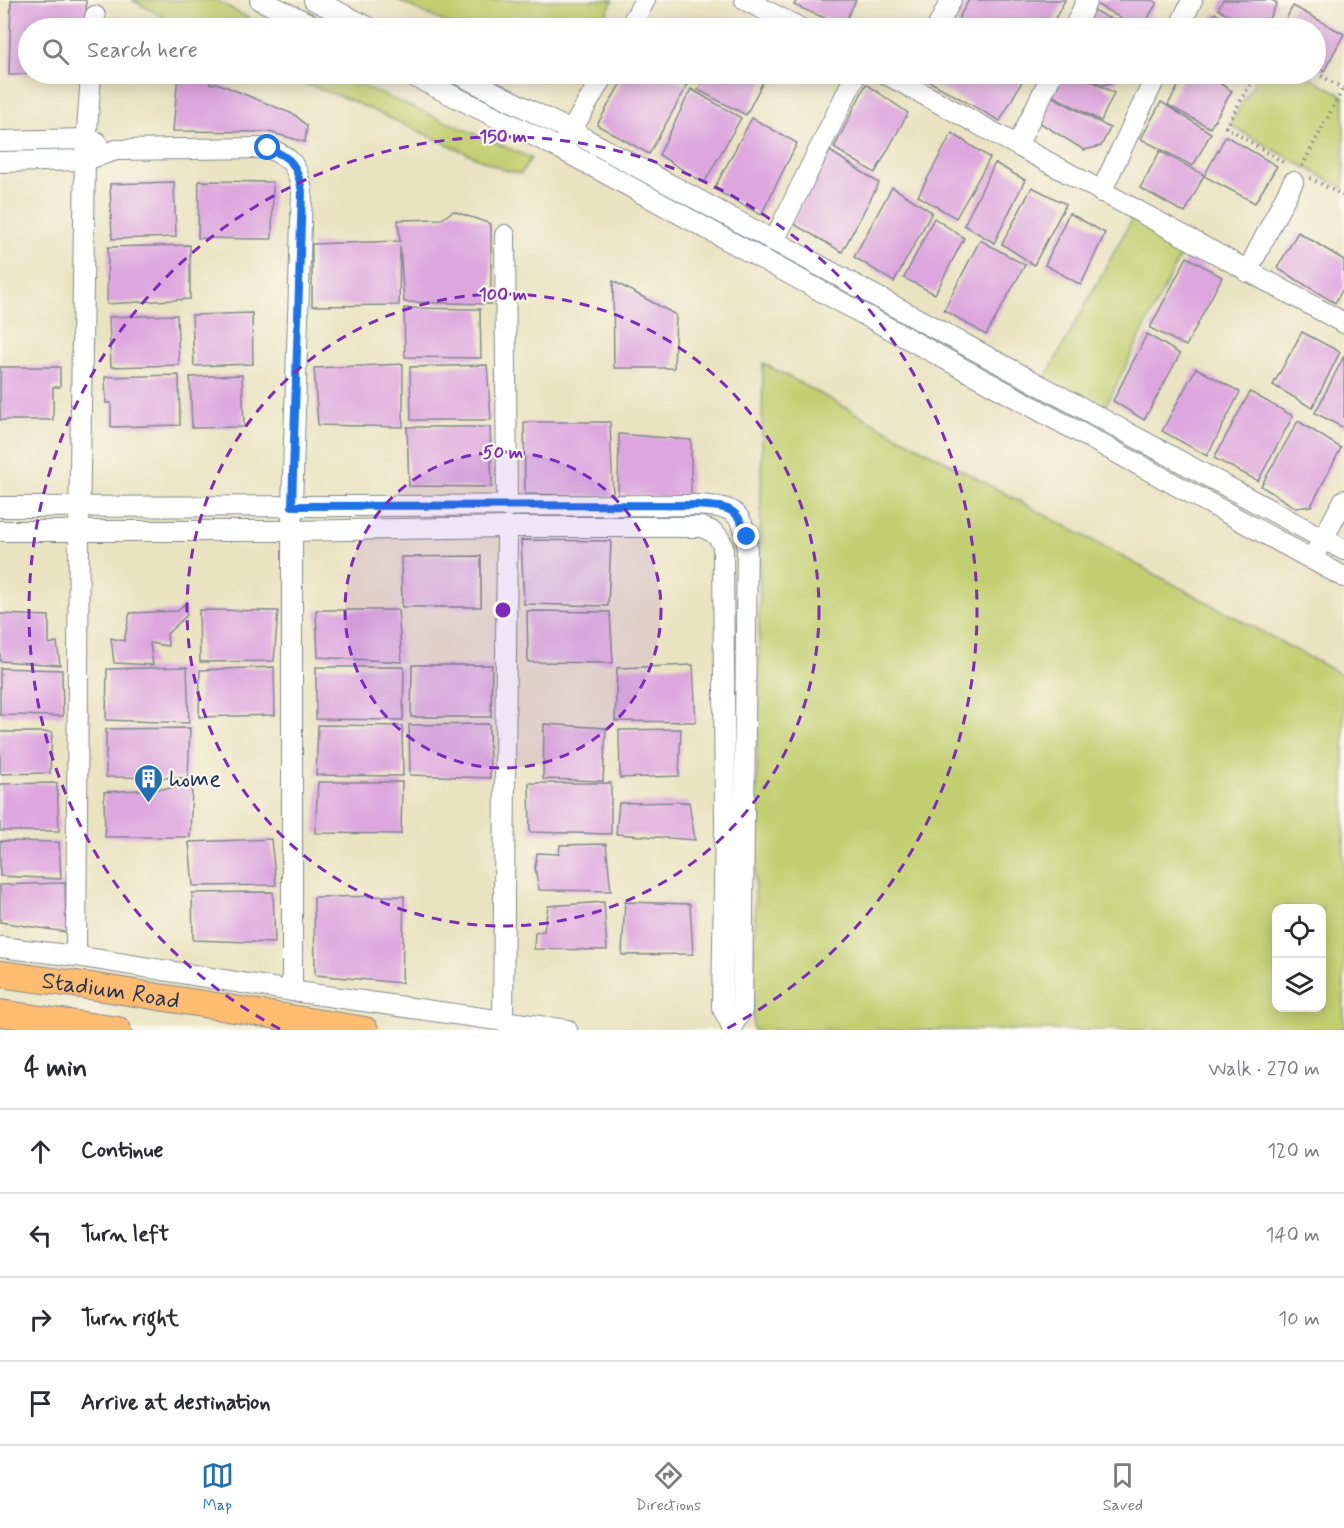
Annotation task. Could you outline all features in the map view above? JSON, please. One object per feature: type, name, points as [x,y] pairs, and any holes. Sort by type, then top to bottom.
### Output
[{"type":"main road","name":"Stadium Road","points":[[0,974],[97,987],[365,1030]]},
{"type":"main road","name":"Stadium Road","points":[[0,1013],[58,1025],[118,1030]]},
{"type":"street","points":[[260,0],[297,18]]},
{"type":"street","points":[[314,0],[350,18]]},
{"type":"street","points":[[635,18],[645,0]]},
{"type":"street","points":[[745,0],[780,18]]},
{"type":"street","points":[[942,18],[951,0]]},
{"type":"street","points":[[1079,18],[1087,0]]},
{"type":"street","points":[[1184,18],[1192,0]]},
{"type":"street","points":[[76,956],[79,507],[85,160],[90,84]]},
{"type":"street","points":[[429,84],[561,149],[1344,577]]},
{"type":"street","points":[[477,84],[571,132],[1344,550]]},
{"type":"street","points":[[561,149],[598,84]]},
{"type":"street","points":[[774,242],[851,84]]},
{"type":"street","points":[[918,84],[1101,192],[1344,323]]},
{"type":"street","points":[[1018,144],[1047,84]]},
{"type":"street","points":[[1101,192],[1152,84]]},
{"type":"street","points":[[0,141],[87,139],[116,150]]},
{"type":"street","points":[[0,162],[85,160],[116,150],[268,148],[284,155],[298,172],[302,191],[292,506],[292,991]]},
{"type":"street","points":[[1247,272],[1296,177]]},
{"type":"street","points":[[505,235],[507,507]]},
{"type":"street","points":[[1311,560],[1344,500]]},
{"type":"street","points":[[0,507],[698,505],[732,511],[741,519],[747,537],[742,1010],[732,1028]]},
{"type":"street","points":[[503,1022],[507,527]]},
{"type":"street","points":[[0,531],[701,527],[712,531],[719,536],[723,546],[725,824],[722,1007],[732,1028]]},
{"type":"street","points":[[0,947],[76,956],[292,991],[567,1030]]},
{"type":"path","points":[[1296,177],[1344,88],[1326,78]]},
{"type":"path","points":[[1250,84],[1226,127],[1296,177],[1344,196]]},
{"type":"green space","points":[[132,0],[215,0],[248,18],[165,18]]},
{"type":"green space","points":[[397,0],[613,0],[604,18],[436,18]]},
{"type":"green space","points":[[306,84],[358,84],[531,158],[521,174],[504,170],[350,100]]},
{"type":"green space","points":[[1253,84],[1322,84],[1344,96],[1344,189],[1230,125]]},
{"type":"green space","points":[[1137,210],[1188,240],[1100,418],[1041,386]]},
{"type":"green space","points":[[763,363],[1344,676],[1344,1030],[753,1030]]},
{"type":"building","points":[[11,0],[86,1],[86,18],[18,18],[18,75],[9,75]]},
{"type":"building","points":[[797,0],[856,0],[847,18],[824,18],[794,5]]},
{"type":"building","points":[[969,0],[1065,0],[1055,18],[959,18]]},
{"type":"building","points":[[1089,0],[1152,0],[1157,3],[1148,18],[1120,18]]},
{"type":"building","points":[[1223,0],[1272,0],[1277,3],[1269,18],[1232,18],[1218,9]]},
{"type":"building","points":[[1293,6],[1315,18],[1286,18]]},
{"type":"building","points":[[1093,10],[1109,18],[1089,18]]},
{"type":"building","points":[[1215,13],[1223,18],[1212,18]]},
{"type":"building","points":[[1326,24],[1344,34],[1326,67]]},
{"type":"building","points":[[177,84],[219,84],[295,115],[307,126],[305,142],[269,132],[173,131]]},
{"type":"building","points":[[620,84],[683,84],[687,86],[649,154],[597,125]]},
{"type":"building","points":[[701,84],[762,84],[746,115],[698,90]]},
{"type":"building","points":[[866,84],[908,113],[875,173],[834,148]]},
{"type":"building","points":[[934,84],[1020,84],[1000,121]]},
{"type":"building","points":[[1054,84],[1097,84],[1114,93],[1101,121],[1050,94]]},
{"type":"building","points":[[1180,84],[1221,84],[1232,91],[1210,128],[1168,105]]},
{"type":"building","points":[[691,89],[741,118],[704,183],[659,155]]},
{"type":"building","points":[[1051,96],[1110,128],[1101,146],[1084,150],[1037,121]]},
{"type":"building","points":[[1161,102],[1211,133],[1193,166],[1141,139]]},
{"type":"building","points":[[752,118],[797,143],[761,215],[714,189]]},
{"type":"building","points":[[952,133],[990,158],[956,218],[918,196]]},
{"type":"building","points":[[1226,136],[1277,166],[1255,203],[1204,176]]},
{"type":"building","points":[[830,151],[879,183],[842,252],[792,223]]},
{"type":"building","points":[[1160,151],[1204,175],[1185,213],[1140,188]]},
{"type":"building","points":[[995,163],[1025,180],[994,243],[964,225]]},
{"type":"building","points":[[199,181],[273,182],[272,239],[198,238]]},
{"type":"building","points":[[174,182],[176,237],[112,239],[110,184]]},
{"type":"building","points":[[892,187],[932,212],[894,282],[854,257]]},
{"type":"building","points":[[1032,187],[1066,204],[1034,265],[1002,244]]},
{"type":"building","points":[[453,211],[491,224],[491,304],[404,302],[400,246],[399,305],[312,306],[312,244],[400,241],[398,220],[442,219]]},
{"type":"building","points":[[1069,213],[1105,233],[1081,285],[1045,265]]},
{"type":"building","points":[[934,218],[964,238],[935,294],[904,278]]},
{"type":"building","points":[[1298,232],[1344,260],[1344,287],[1335,303],[1277,268]]},
{"type":"building","points":[[980,240],[1025,265],[986,335],[944,310]]},
{"type":"building","points":[[190,245],[190,299],[107,304],[108,247]]},
{"type":"building","points":[[1187,257],[1222,277],[1186,346],[1150,328]]},
{"type":"building","points":[[613,281],[676,315],[674,368],[614,368]]},
{"type":"building","points":[[404,308],[480,309],[481,358],[405,357]]},
{"type":"building","points":[[252,313],[253,364],[194,366],[192,315]]},
{"type":"building","points":[[177,315],[179,365],[111,367],[109,317]]},
{"type":"building","points":[[1302,332],[1340,352],[1312,408],[1273,385]]},
{"type":"building","points":[[1147,334],[1180,354],[1144,420],[1113,401]]},
{"type":"building","points":[[1344,356],[1344,428],[1315,413]]},
{"type":"building","points":[[403,364],[403,427],[318,425],[314,368]]},
{"type":"building","points":[[487,365],[491,420],[411,420],[410,367]]},
{"type":"building","points":[[0,367],[60,367],[60,387],[53,387],[53,420],[0,420]]},
{"type":"building","points":[[1196,368],[1240,392],[1207,456],[1162,431]]},
{"type":"building","points":[[179,375],[180,425],[111,427],[111,403],[106,403],[105,377]]},
{"type":"building","points":[[242,375],[244,427],[192,428],[190,377]]},
{"type":"building","points":[[1250,392],[1293,416],[1258,481],[1214,458]]},
{"type":"building","points":[[1298,421],[1341,448],[1311,506],[1296,508],[1261,486]]},
{"type":"building","points":[[524,422],[610,422],[613,496],[525,494]]},
{"type":"building","points":[[407,427],[490,427],[492,487],[409,486]]},
{"type":"building","points":[[619,434],[691,440],[691,500],[618,494]]},
{"type":"building","points":[[521,540],[611,541],[608,606],[524,604]]},
{"type":"building","points":[[481,556],[481,607],[402,607],[401,557]]},
{"type":"building","points":[[184,604],[187,615],[167,634],[168,646],[150,643],[153,665],[114,663],[111,638],[124,641],[130,613],[177,611]]},
{"type":"building","points":[[199,610],[278,611],[274,661],[200,662]]},
{"type":"building","points":[[316,610],[398,610],[402,662],[318,657]]},
{"type":"building","points":[[527,611],[610,612],[613,663],[528,662]]},
{"type":"building","points":[[0,614],[49,616],[49,644],[57,642],[60,665],[0,661]]},
{"type":"building","points":[[412,665],[492,665],[491,717],[411,717]]},
{"type":"building","points":[[693,665],[696,722],[615,721],[617,668]]},
{"type":"building","points":[[187,667],[189,723],[106,720],[107,669]]},
{"type":"building","points":[[274,667],[275,715],[199,717],[200,670]]},
{"type":"building","points":[[316,667],[404,667],[403,720],[316,719]]},
{"type":"building","points":[[0,668],[62,670],[63,716],[0,715]]},
{"type":"building","points":[[489,724],[490,778],[410,775],[409,725]]},
{"type":"building","points":[[544,724],[606,728],[603,781],[543,779]]},
{"type":"building","points":[[318,725],[402,726],[403,776],[316,775]]},
{"type":"building","points":[[190,728],[188,778],[106,777],[106,729]]},
{"type":"building","points":[[681,729],[679,776],[620,778],[619,730]]},
{"type":"building","points":[[0,732],[52,732],[50,773],[0,774]]},
{"type":"building","points":[[318,782],[402,782],[401,834],[315,833]]},
{"type":"building","points":[[57,783],[59,831],[0,831],[0,784]]},
{"type":"building","points":[[529,783],[611,783],[611,834],[530,832]]},
{"type":"building","name":"home","points":[[192,787],[190,837],[105,837],[104,792]]},
{"type":"building","points":[[689,802],[695,840],[616,834],[619,803]]},
{"type":"building","points":[[271,839],[276,885],[193,886],[189,842]]},
{"type":"building","points":[[0,841],[59,842],[61,879],[0,876]]},
{"type":"building","points":[[606,844],[611,891],[539,890],[535,868],[537,853],[559,854],[560,845]]},
{"type":"building","points":[[65,883],[66,932],[0,922],[0,885]]},
{"type":"building","points":[[273,892],[275,943],[193,940],[192,893]]},
{"type":"building","points":[[404,896],[402,983],[315,975],[314,897]]},
{"type":"building","points":[[604,902],[607,950],[534,949],[535,933],[544,931],[548,906]]},
{"type":"building","points":[[625,902],[690,904],[693,954],[622,955]]},
{"type":"place","name":"home","points":[[148,804]]},
{"type":"route","points":[[268,148],[284,155],[298,172],[302,191],[292,506],[698,505],[732,511],[741,519],[747,537]]}]
